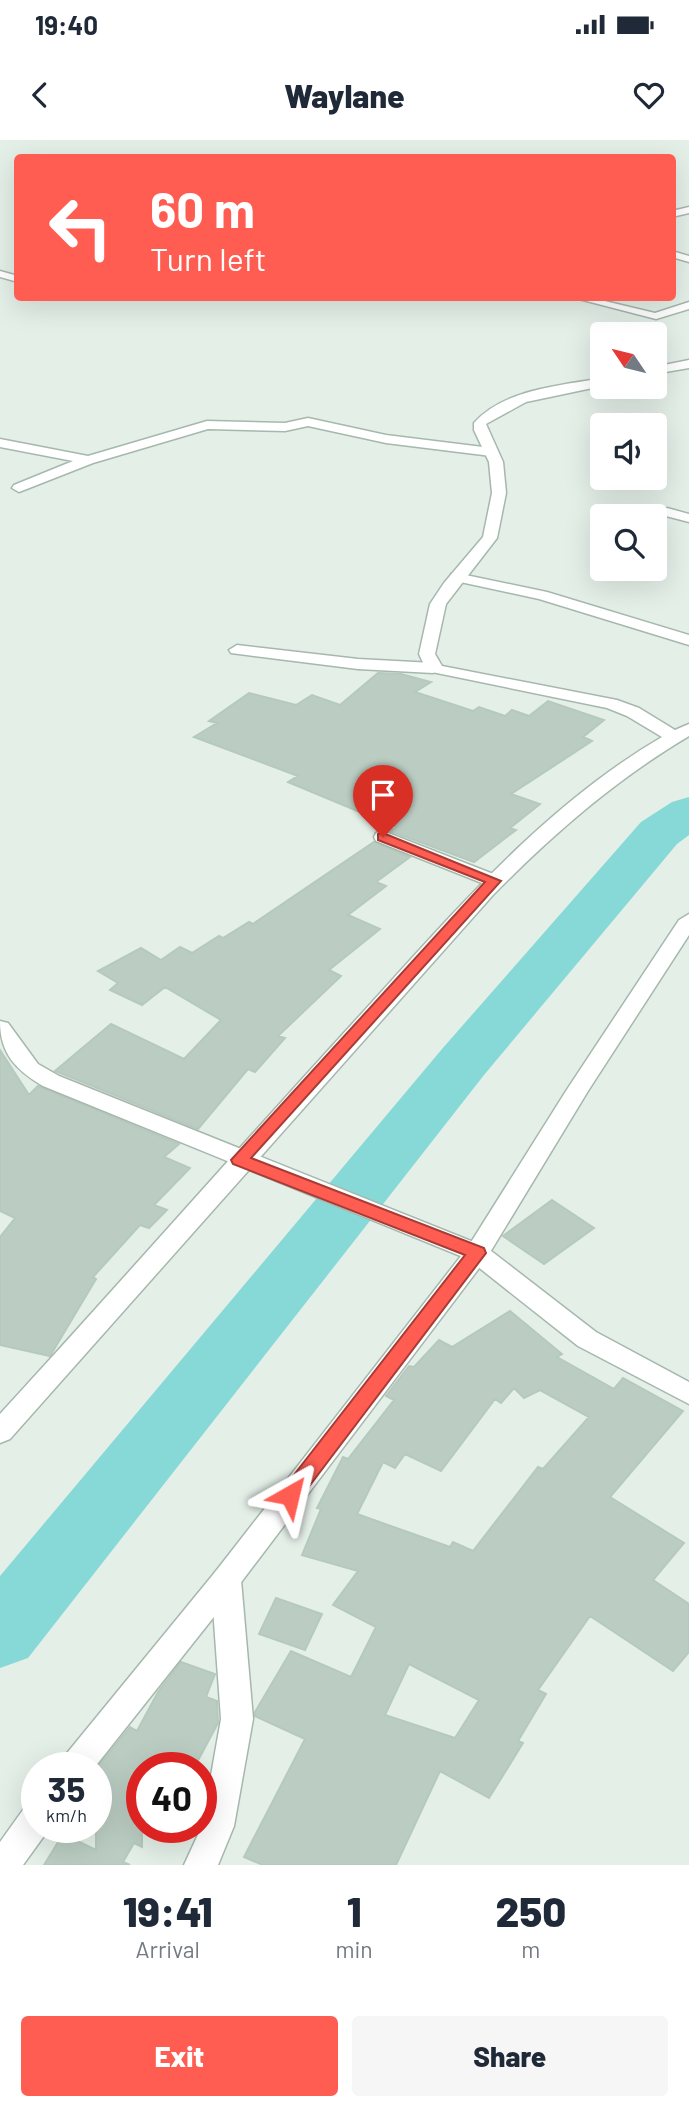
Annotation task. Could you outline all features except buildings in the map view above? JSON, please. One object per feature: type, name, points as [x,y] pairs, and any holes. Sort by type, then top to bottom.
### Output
[{"type":"street","points":[[593,301],[656,316],[689,305]]},
{"type":"street","points":[[667,368],[689,364]]},
{"type":"street","points":[[433,667],[427,654],[432,620],[438,604],[456,576],[490,538],[499,493],[496,463],[480,423],[495,412],[556,390],[590,384]]},
{"type":"street","points":[[19,488],[88,460],[200,426],[281,427],[308,422],[386,439],[491,452]]},
{"type":"street","points":[[0,443],[88,460]]},
{"type":"street","points":[[667,512],[689,518]]},
{"type":"street","points":[[456,576],[542,595],[689,640]]},
{"type":"street","points":[[237,650],[358,664],[433,667],[611,704],[682,733]]},
{"type":"street","points":[[0,1432],[494,881],[580,800],[645,753],[682,733]]},
{"type":"street","points":[[383,837],[494,881]]},
{"type":"street","points":[[87,1752],[226,1580],[477,1253],[577,1091],[689,920]]},
{"type":"street","points":[[0,1028],[21,1059],[40,1076],[244,1161],[477,1253],[587,1339],[689,1394]]},
{"type":"street","points":[[201,1865],[218,1826],[237,1719],[226,1580]]},
{"type":"street","points":[[3,1865],[21,1840]]},
{"type":"waterway","points":[[0,1634],[463,1062],[659,833],[689,812]]},
{"type":"route","points":[[290,1495],[477,1253],[240,1160],[494,881],[383,837]]}]
